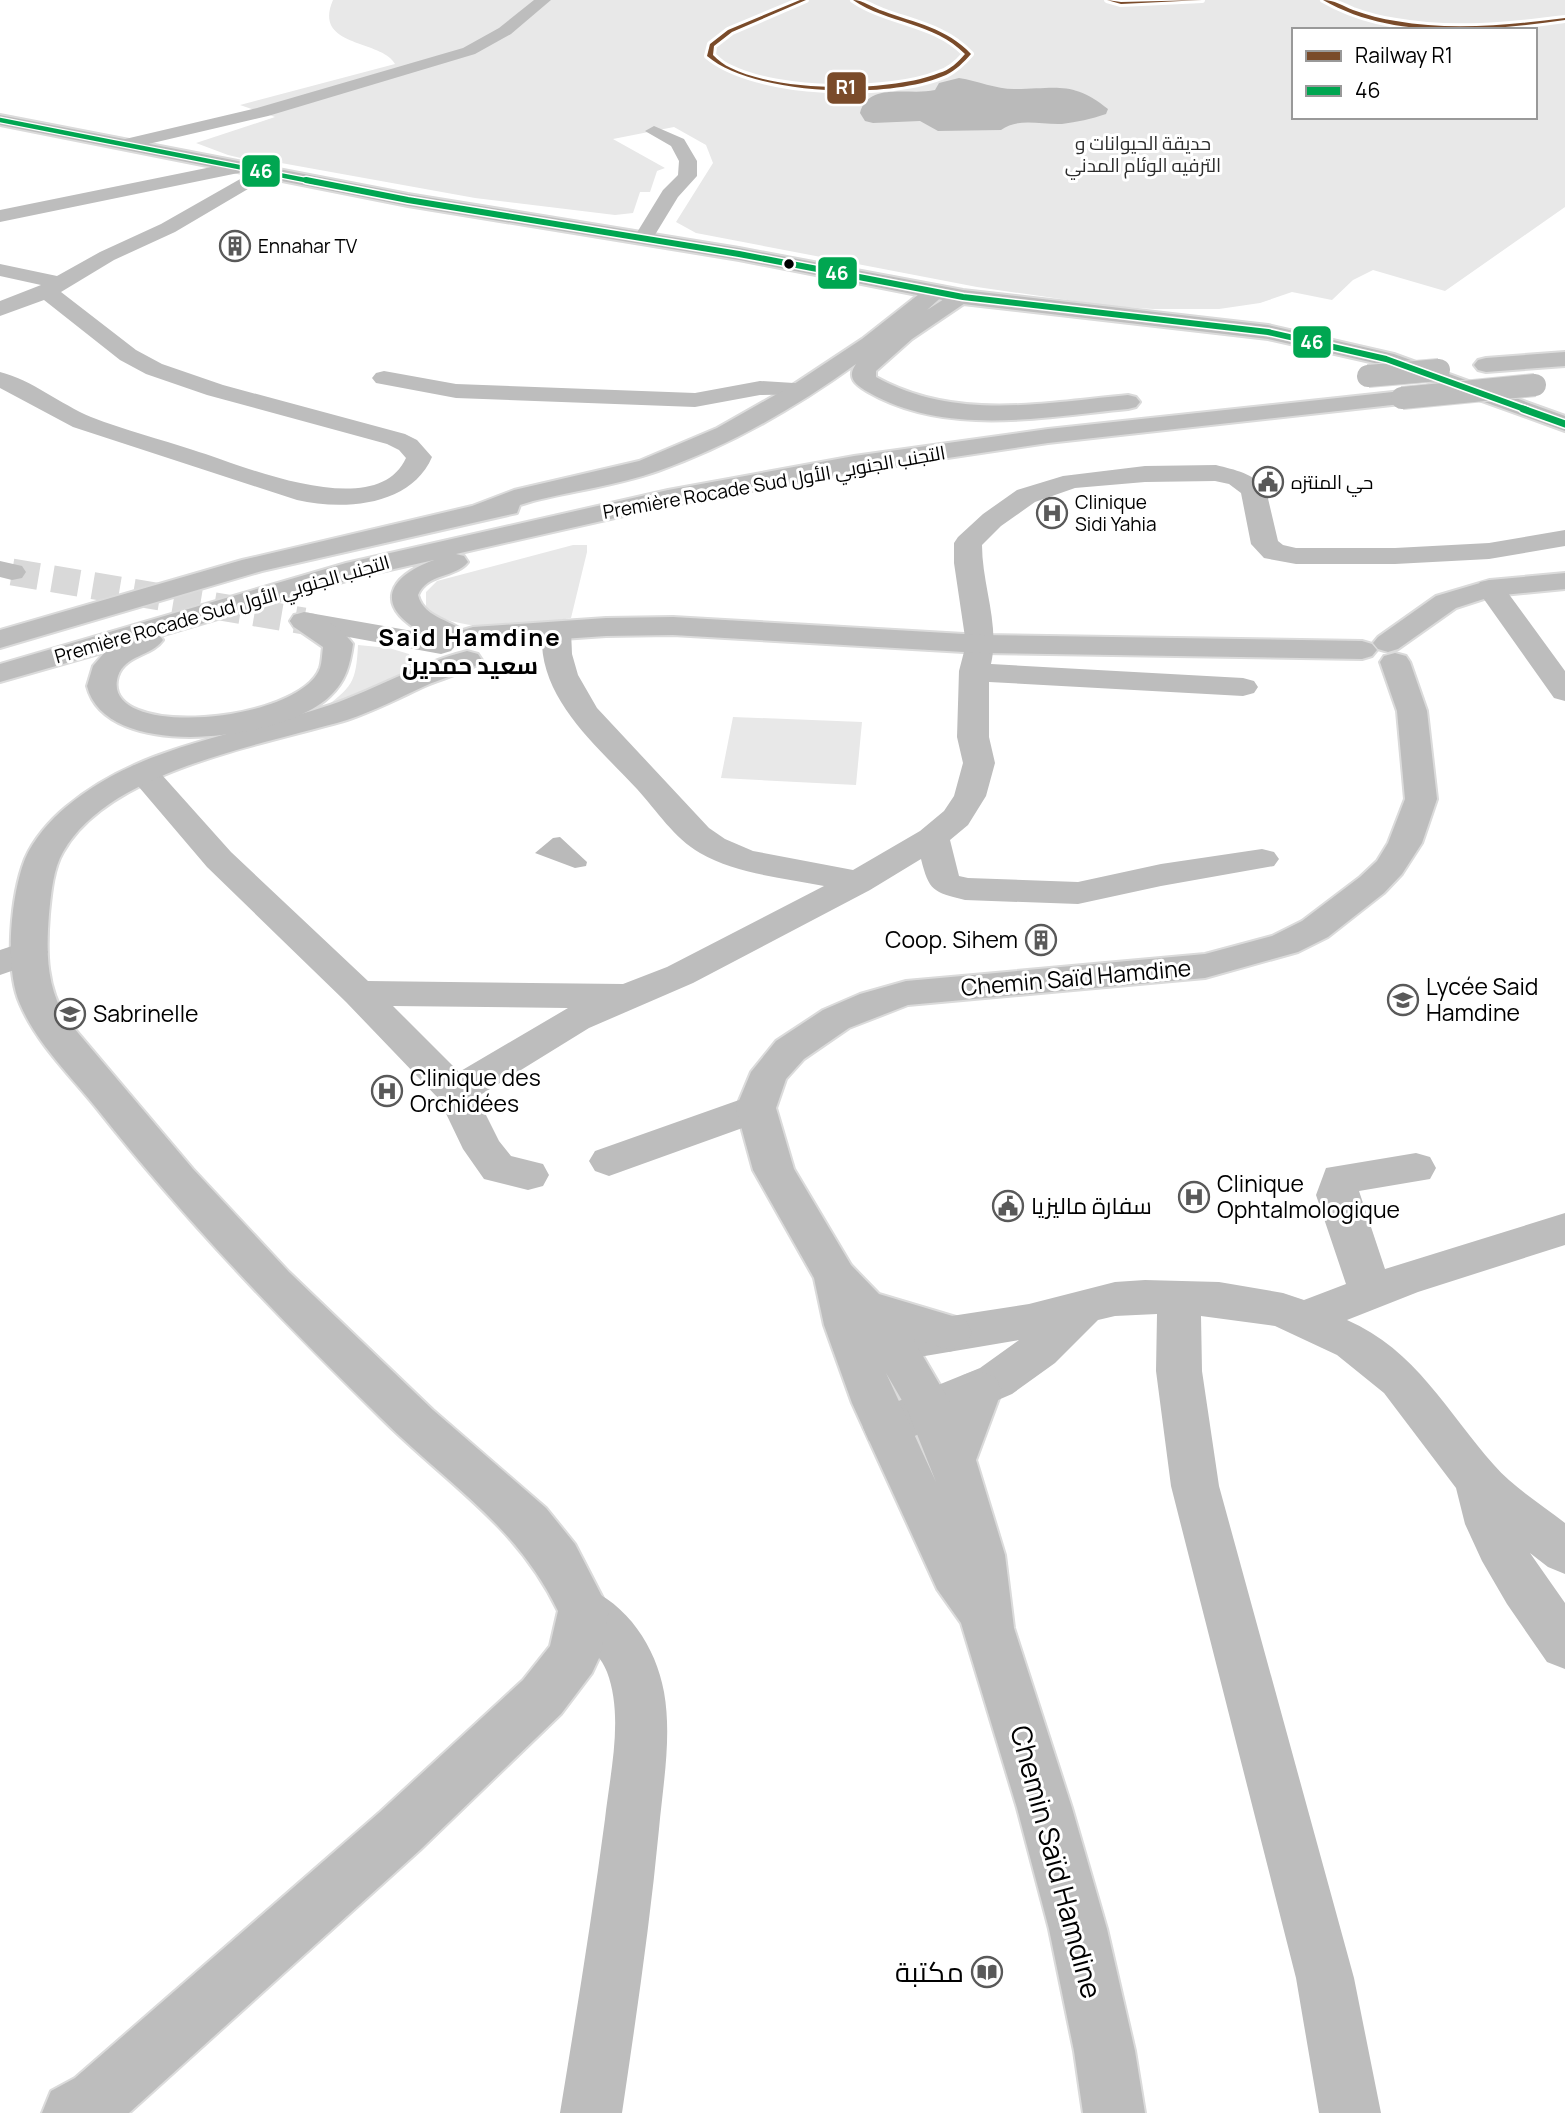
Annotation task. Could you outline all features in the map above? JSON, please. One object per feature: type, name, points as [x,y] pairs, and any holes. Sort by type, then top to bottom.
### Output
[{"type":"main road","points":[[127,144],[262,112],[469,51],[498,35],[543,0]]},
{"type":"main road","points":[[166,152],[191,139],[234,125],[475,53],[505,39],[555,0]]},
{"type":"main road","points":[[0,120],[408,200],[963,297],[1268,332],[1386,359],[1565,424]]},
{"type":"main road","points":[[643,239],[670,194],[687,176],[688,160],[678,143],[654,131]]},
{"type":"main road","points":[[0,216],[241,167]]},
{"type":"main road","points":[[0,309],[53,287],[107,256],[168,228],[263,172]]},
{"type":"main road","points":[[0,270],[53,287],[128,355],[154,369],[204,387],[396,439],[416,451],[419,457],[418,465],[405,480],[379,491],[345,497],[306,494],[82,422],[0,380]]},
{"type":"main road","points":[[475,514],[520,496],[659,462],[756,418],[902,319],[936,292]]},
{"type":"main road","points":[[963,297],[884,348],[864,369],[864,380],[881,392],[903,401],[932,409],[969,412],[1145,401]]},
{"type":"main road","points":[[1342,379],[1565,359]]},
{"type":"main road","points":[[384,378],[435,389],[470,392],[695,400],[760,388],[802,389]]},
{"type":"main road","name":"Première Rocade Sud التجنب الجنوبي الأول","points":[[806,448],[968,423],[1303,384]]},
{"type":"main road","name":"Première Rocade Sud التجنب الجنوبي الأول","points":[[0,673],[356,569],[694,493],[854,464],[1048,436],[1548,384]]},
{"type":"main road","name":"Première Rocade Sud التجنب الجنوبي الأول","points":[[0,639],[229,570],[391,530],[718,462]]},
{"type":"main road","points":[[456,1091],[576,1019],[680,975],[858,882],[932,838],[956,818],[970,796],[979,763],[973,737],[977,657],[968,543],[992,520],[1026,496],[1072,481],[1145,474],[1216,473],[1238,479],[1253,490],[1265,544],[1274,552],[1296,556],[1395,556],[1489,551],[1565,538]]},
{"type":"main road","points":[[454,652],[407,604],[405,593],[411,581],[437,567],[557,531],[588,515]]},
{"type":"main road","points":[[591,2113],[622,1917],[638,1768],[640,1713],[633,1673],[617,1640],[607,1627],[584,1610],[552,1552],[516,1509],[430,1437],[330,1342],[219,1227],[164,1165],[83,1065],[35,999],[15,957],[37,873],[47,849],[62,830],[99,798],[143,773],[199,751],[370,701],[454,652],[556,631],[673,626],[977,657],[1382,652],[1446,602],[1490,588],[1565,581]]},
{"type":"main road","points":[[1490,588],[1565,692]]},
{"type":"main road","points":[[213,610],[120,654],[107,667],[101,682],[104,697],[113,708],[141,722],[182,728],[239,723],[290,708],[311,697],[332,677],[340,659],[338,644],[304,621],[454,652]]},
{"type":"main road","points":[[556,631],[555,651],[561,671],[592,723],[696,835],[745,860],[858,882]]},
{"type":"main road","name":"Chemin Saïd Hamdine","points":[[756,1108],[770,1072],[790,1050],[836,1019],[873,1003],[906,993],[1205,967],[1284,944],[1315,929],[1372,885],[1390,867],[1405,843],[1421,799],[1412,711],[1382,652]]},
{"type":"main road","points":[[977,657],[1030,677],[1243,687]]},
{"type":"main road","points":[[143,773],[165,801],[225,865],[359,993],[456,1091],[483,1149],[498,1168],[528,1175]]},
{"type":"main road","points":[[932,838],[944,882],[965,888],[1078,893],[1161,875],[1262,859]]},
{"type":"main road","points":[[359,993],[627,996]]},
{"type":"main road","points":[[609,1161],[756,1108],[774,1170],[851,1293],[950,1332]]},
{"type":"main road","points":[[1371,1292],[1337,1195],[1341,1179],[1416,1168]]},
{"type":"main road","points":[[1305,1318],[1371,1292],[1565,1229]]},
{"type":"main road","points":[[851,1293],[845,1325],[876,1350],[928,1408],[952,1460],[980,1556],[984,1614]]},
{"type":"main road","points":[[876,1350],[950,1332],[1029,1321],[1085,1306],[1162,1297],[1219,1299],[1283,1310],[1353,1342],[1400,1380],[1479,1482],[1565,1552]]},
{"type":"main road","points":[[1162,1297],[1179,1371],[1195,1486],[1318,1952],[1339,2043],[1350,2113]]},
{"type":"main road","points":[[886,1427],[928,1408],[979,1390],[1030,1358],[1085,1306]]},
{"type":"main road","points":[[876,1350],[886,1427],[955,1573],[984,1614]]},
{"type":"main road","points":[[952,1460],[979,1390]]},
{"type":"main road","points":[[1479,1482],[1480,1498],[1499,1545],[1565,1645]]},
{"type":"main road","points":[[73,2113],[97,2100],[348,1878],[542,1697],[574,1656],[584,1610]]},
{"type":"main road","name":"Chemin Saïd Hamdine","points":[[984,1614],[1075,1914],[1103,2042],[1114,2113]]},
{"type":"green space","name":"حديقة الحيوانات و الترفيه الوئام المدني","points":[[333,0],[1565,0],[1565,207],[1445,291],[1373,270],[1353,280],[1332,300],[1292,292],[1260,303],[1219,309],[1153,309],[1109,306],[977,287],[696,233],[676,222],[713,163],[706,145],[674,127],[613,139],[665,168],[657,171],[650,192],[640,192],[633,213],[615,215],[475,198],[259,159],[249,160],[196,143],[275,117],[240,105],[395,64],[388,56],[351,41],[332,27],[329,16]]},
{"type":"green space","points":[[573,545],[587,545],[587,552],[571,618],[516,626],[479,626],[443,619],[426,611],[426,592],[437,581]]},
{"type":"green space","points":[[358,645],[389,648],[409,654],[413,666],[394,680],[322,710],[351,683],[356,668]]},
{"type":"green space","points":[[733,717],[862,722],[856,785],[721,778]]},
{"type":"shaded area","points":[[959,78],[1007,89],[1074,90],[1108,109],[1106,114],[1079,121],[1062,124],[1023,123],[1001,130],[938,131],[920,121],[873,123],[865,121],[860,113],[864,103],[881,93],[935,90],[939,83]]},
{"type":"shaded area","points":[[560,837],[587,862],[586,866],[575,868],[535,853],[553,838]]},
{"type":"tunnel","points":[[12,572],[304,621]]},
{"type":"rail line","name":"R1","points":[[804,0],[730,31],[712,45],[710,56],[728,69],[755,78],[822,88],[858,88],[921,81],[947,72],[968,54],[944,34],[869,8],[855,0]]},
{"type":"rail line","name":"R1","points":[[1109,0],[1121,3],[1200,0]]},
{"type":"rail line","name":"R1","points":[[1325,0],[1383,20],[1443,28],[1504,26],[1565,19]]},
{"type":"transit line","name":"46","points":[[0,120],[408,200],[739,254],[963,297],[1268,332],[1386,359],[1565,424]]},
{"type":"place","name":"Ennahar TV","points":[[235,246]]},
{"type":"place","name":"حي المنتزه","points":[[1268,482]]},
{"type":"place","name":"Clinique Sidi Yahia","points":[[1052,513]]},
{"type":"place","name":"Coop. Sihem","points":[[1041,940]]},
{"type":"place","name":"Lycée Said Hamdine","points":[[1403,1000]]},
{"type":"place","name":"Sabrinelle","points":[[70,1014]]},
{"type":"place","name":"Clinique des Orchidées","points":[[387,1091]]},
{"type":"place","name":"Clinique Ophtalmologique","points":[[1194,1197]]},
{"type":"place","name":"سفارة ماليزيا","points":[[1008,1206]]},
{"type":"place","name":"مكتبة","points":[[987,1972]]},
{"type":"district","name":"Said Hamdine سعيد حمدين","points":[[470,652]]}]
